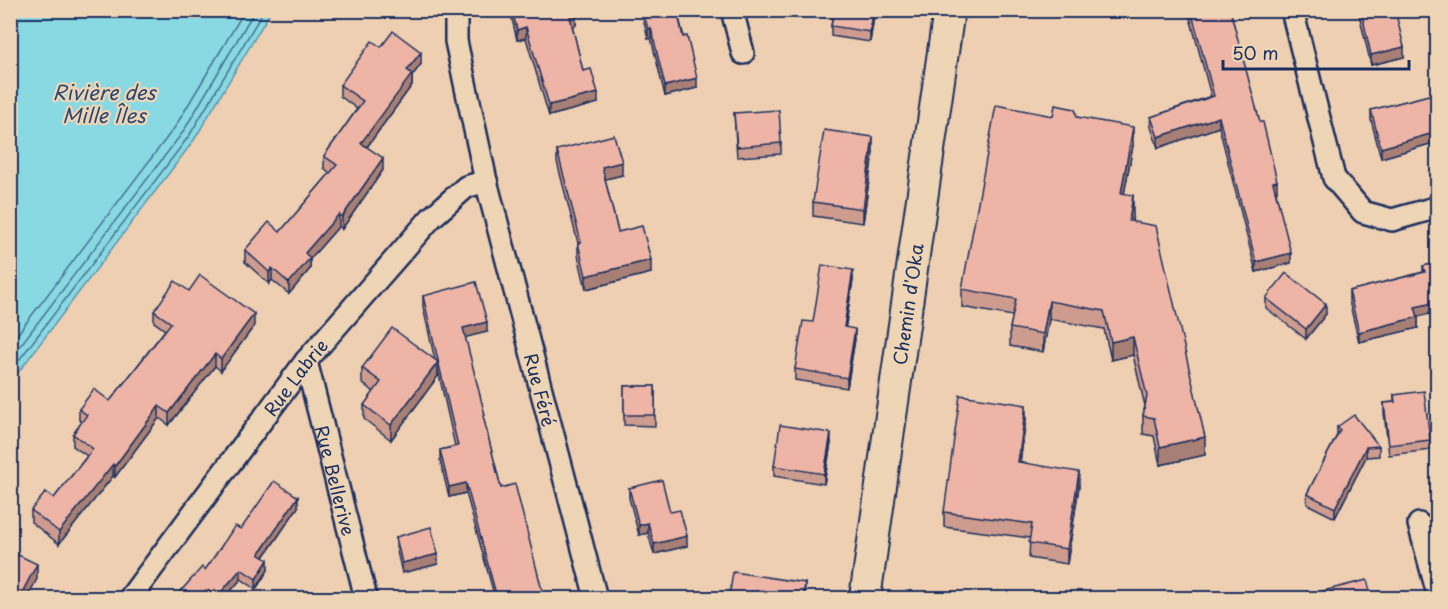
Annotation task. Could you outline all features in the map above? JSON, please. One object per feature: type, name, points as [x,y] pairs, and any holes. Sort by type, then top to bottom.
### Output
[{"type":"main road","name":"Chemin d'Oka","points":[[865,598],[949,10]]},
{"type":"street","name":"Rue Féré","points":[[456,10],[456,41],[486,181],[596,598]]},
{"type":"street","points":[[732,10],[743,53]]},
{"type":"street","points":[[1292,10],[1334,178],[1363,212],[1392,220],[1437,207]]},
{"type":"street","name":"Rue Labrie","points":[[130,598],[306,361],[431,219],[466,187],[486,181]]},
{"type":"street","name":"Rue Bellerive","points":[[306,361],[366,598]]},
{"type":"street","points":[[1419,524],[1437,594]]},
{"type":"water","name":"Rivière des Mille Îles","points":[[11,10],[271,11],[194,140],[11,382]]},
{"type":"building","points":[[512,10],[575,10],[576,15],[570,17],[583,71],[591,69],[598,93],[549,105],[526,27],[517,30]]},
{"type":"building","points":[[643,10],[677,10],[683,37],[687,36],[697,78],[665,86],[651,28],[648,29]]},
{"type":"building","points":[[834,10],[873,10],[870,32],[831,26]]},
{"type":"building","points":[[1191,10],[1230,10],[1260,122],[1263,122],[1277,181],[1273,182],[1291,253],[1256,262],[1219,117],[1158,137],[1151,117],[1214,96]]},
{"type":"building","points":[[1361,10],[1395,10],[1404,47],[1371,55]]},
{"type":"building","points":[[393,31],[421,52],[407,70],[412,74],[361,143],[383,158],[342,217],[339,214],[305,253],[310,258],[289,283],[272,268],[269,272],[245,250],[269,222],[280,232],[337,165],[324,156],[363,101],[340,85],[372,41],[381,47]]},
{"type":"building","points":[[1437,93],[1437,132],[1381,148],[1371,110]]},
{"type":"building","points":[[996,105],[1053,116],[1055,105],[1075,109],[1077,117],[1133,127],[1121,193],[1133,195],[1129,221],[1156,226],[1205,437],[1160,447],[1154,418],[1143,416],[1147,396],[1133,337],[1111,342],[1104,311],[1049,301],[1043,334],[1010,328],[1016,299],[962,289]]},
{"type":"building","points":[[779,110],[781,143],[737,147],[734,113]]},
{"type":"building","points":[[824,130],[873,137],[863,209],[813,202]]},
{"type":"building","points":[[614,135],[622,162],[602,167],[618,232],[642,226],[651,260],[586,276],[578,243],[581,242],[557,150]]},
{"type":"building","points":[[1437,263],[1437,302],[1415,307],[1418,317],[1359,332],[1349,291],[1425,272],[1423,266]]},
{"type":"building","points":[[822,265],[853,270],[844,327],[855,329],[847,378],[795,369],[803,321],[813,322]]},
{"type":"building","points":[[1286,273],[1326,304],[1306,329],[1266,298]]},
{"type":"building","points":[[200,275],[254,314],[221,359],[215,354],[169,413],[159,406],[115,466],[113,464],[59,532],[31,510],[46,492],[54,498],[93,449],[73,434],[87,415],[79,409],[94,389],[110,401],[171,323],[154,311],[175,281],[189,291]]},
{"type":"building","points":[[476,282],[487,322],[463,328],[501,488],[515,484],[544,598],[497,598],[466,483],[449,487],[440,450],[458,446],[423,296]]},
{"type":"building","points":[[392,328],[438,362],[391,425],[364,405],[381,382],[362,368]]},
{"type":"building","points":[[624,386],[655,386],[655,415],[624,415]]},
{"type":"building","points":[[1424,391],[1430,440],[1389,445],[1384,403],[1395,402],[1394,395]]},
{"type":"building","points":[[960,395],[1026,405],[1018,462],[1079,472],[1067,549],[1029,543],[1032,524],[944,512]]},
{"type":"building","points":[[1354,415],[1379,446],[1366,447],[1335,508],[1307,494],[1340,430],[1337,427]]},
{"type":"building","points":[[780,425],[831,433],[824,474],[774,466]]},
{"type":"building","points":[[662,480],[670,512],[680,510],[687,536],[654,544],[648,523],[639,525],[629,488]]},
{"type":"building","points":[[274,481],[298,497],[259,554],[268,560],[256,579],[241,569],[216,598],[188,598],[180,592],[202,567],[205,570],[235,526],[241,529]]},
{"type":"building","points":[[431,527],[438,554],[402,563],[396,537]]},
{"type":"building","points":[[10,551],[37,564],[19,598],[10,598]]},
{"type":"building","points":[[733,572],[805,583],[803,598],[729,598]]},
{"type":"building","points":[[1367,580],[1372,598],[1308,598],[1307,595]]}]
